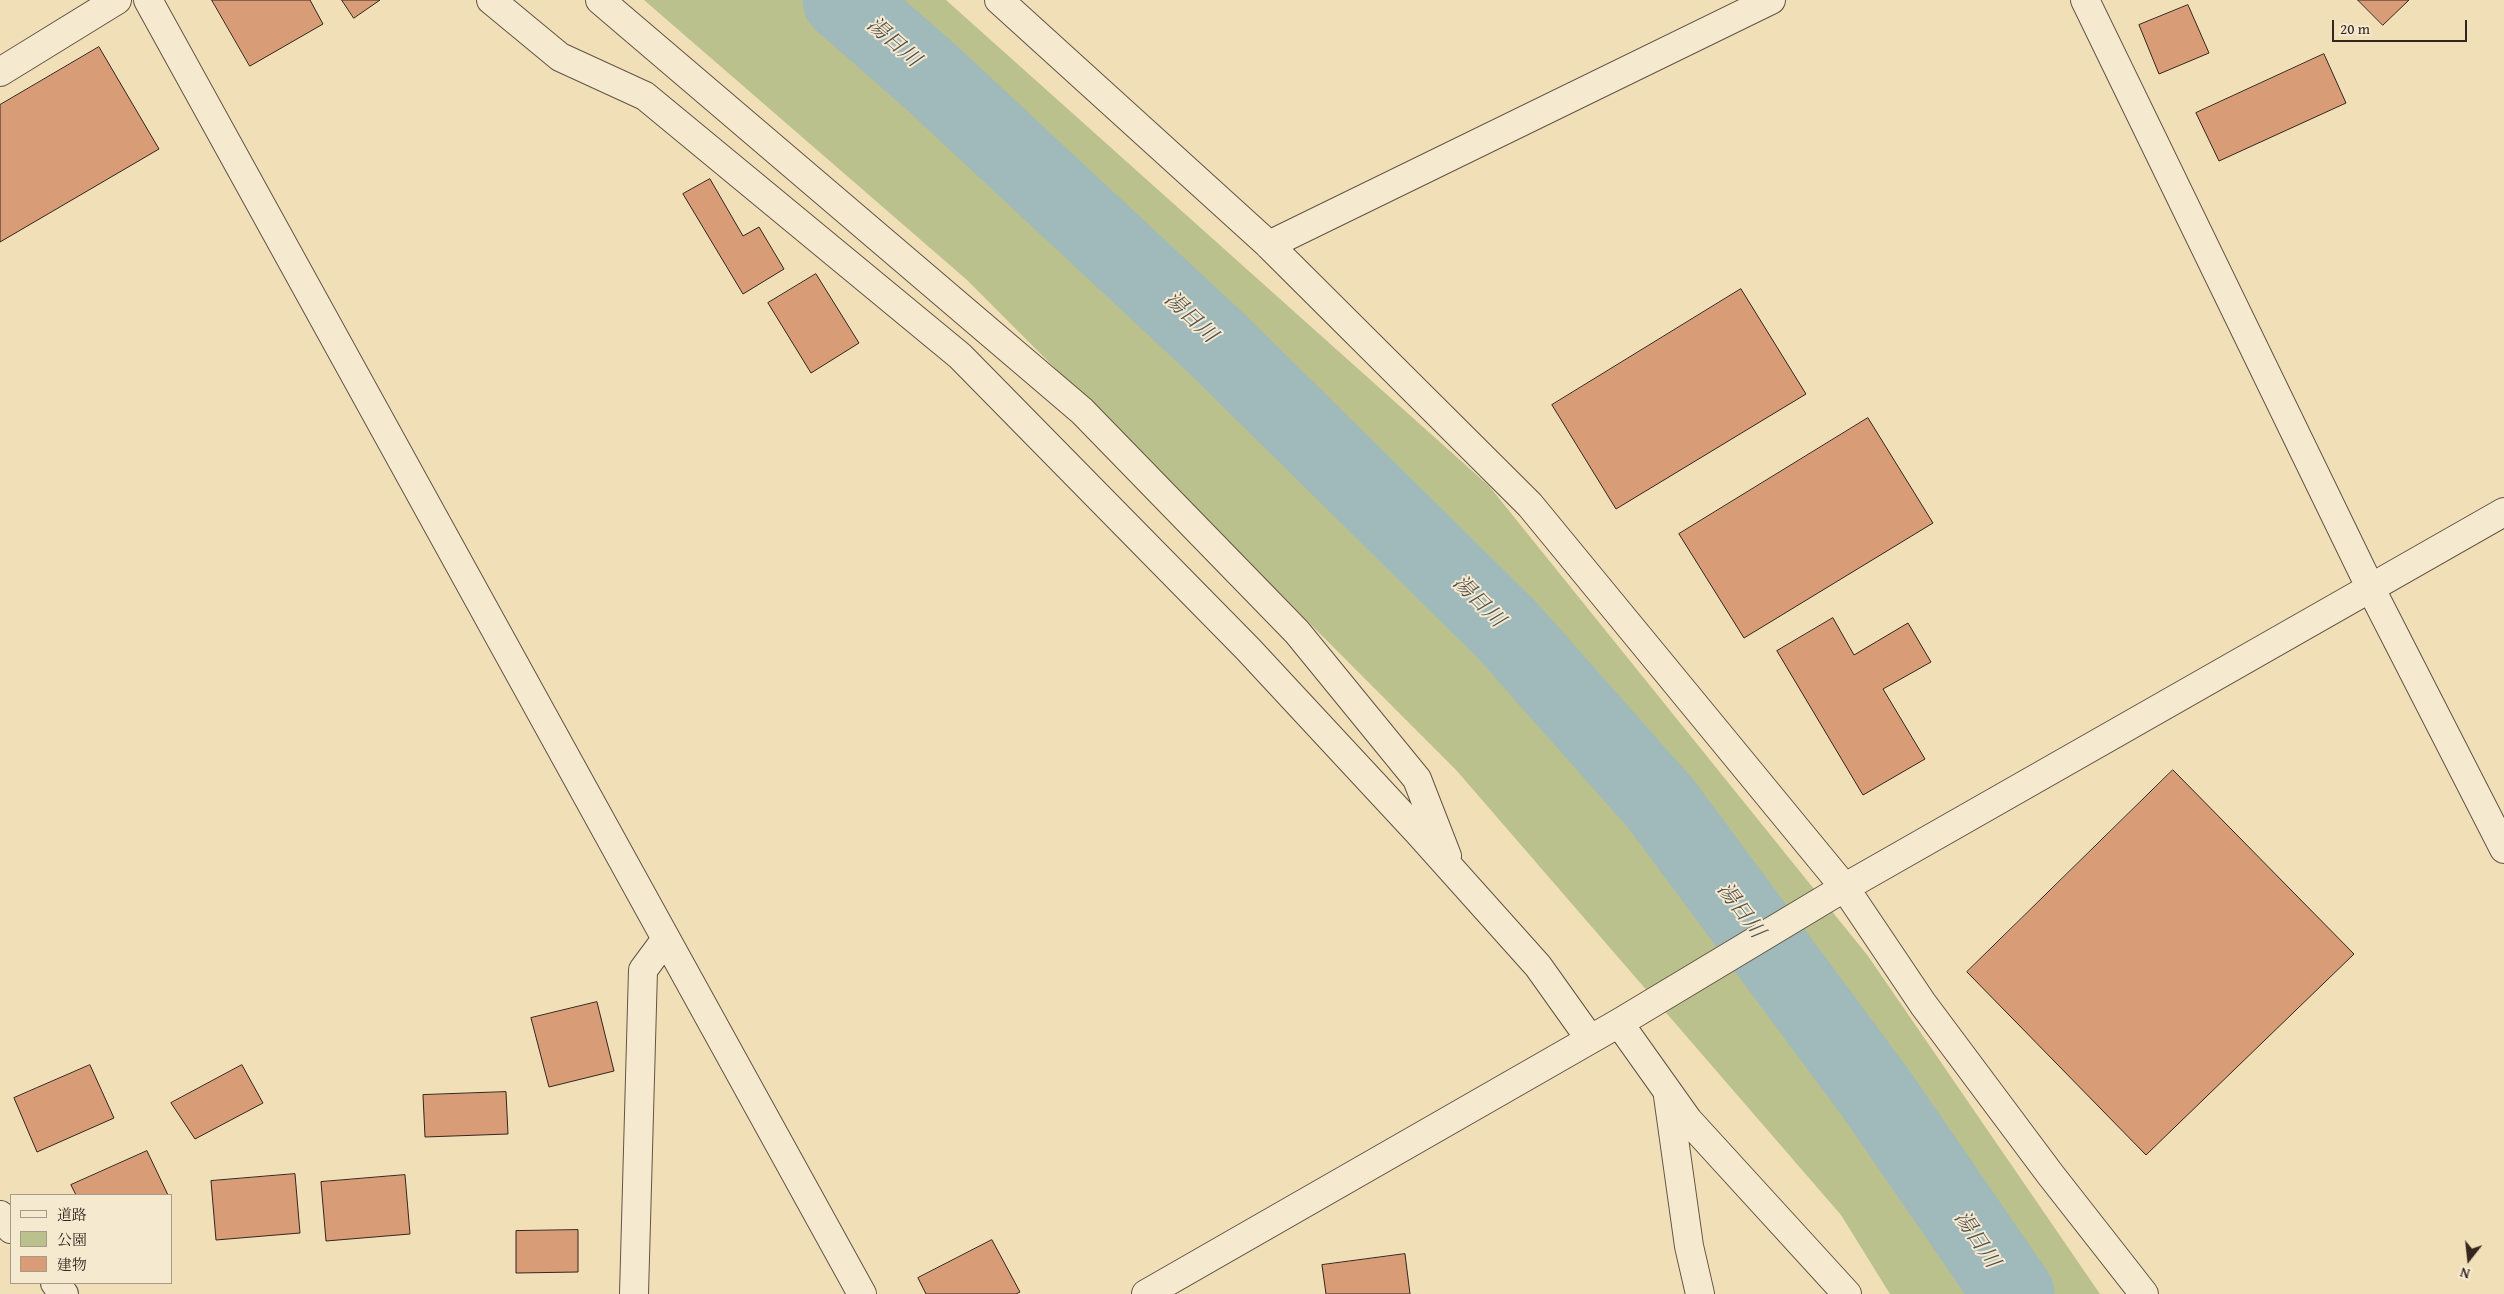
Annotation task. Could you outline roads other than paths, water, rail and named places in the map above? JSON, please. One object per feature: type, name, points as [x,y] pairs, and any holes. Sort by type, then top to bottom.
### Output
[{"type":"street","points":[[0,72],[117,0]]},
{"type":"street","points":[[149,0],[862,1294]]},
{"type":"street","points":[[491,0],[560,57],[645,96],[960,356],[1248,649],[1454,871],[1538,966],[1590,1039]]},
{"type":"street","points":[[600,0],[1082,411],[1297,632],[1417,779],[1454,871]]},
{"type":"street","points":[[1000,0],[1269,245],[1530,505],[1844,888],[1924,1004],[2050,1174],[2144,1294]]},
{"type":"street","points":[[1269,245],[1771,0]]},
{"type":"street","points":[[2085,0],[2370,587],[2504,849]]},
{"type":"street","points":[[1146,1294],[1621,1022],[1844,888],[2504,512]]},
{"type":"street","points":[[634,1294],[643,970],[666,938]]},
{"type":"street","points":[[1621,1022],[1688,1120],[1848,1294]]},
{"type":"street","points":[[1667,1090],[1689,1246],[1700,1294]]},
{"type":"street","points":[[0,1215],[10,1228]]},
{"type":"street","points":[[56,1284],[64,1294]]},
{"type":"waterway","name":"湯日川","points":[[843,0],[932,78],[1215,342],[1506,629],[1661,804],[1877,1095],[2014,1294]]}]
